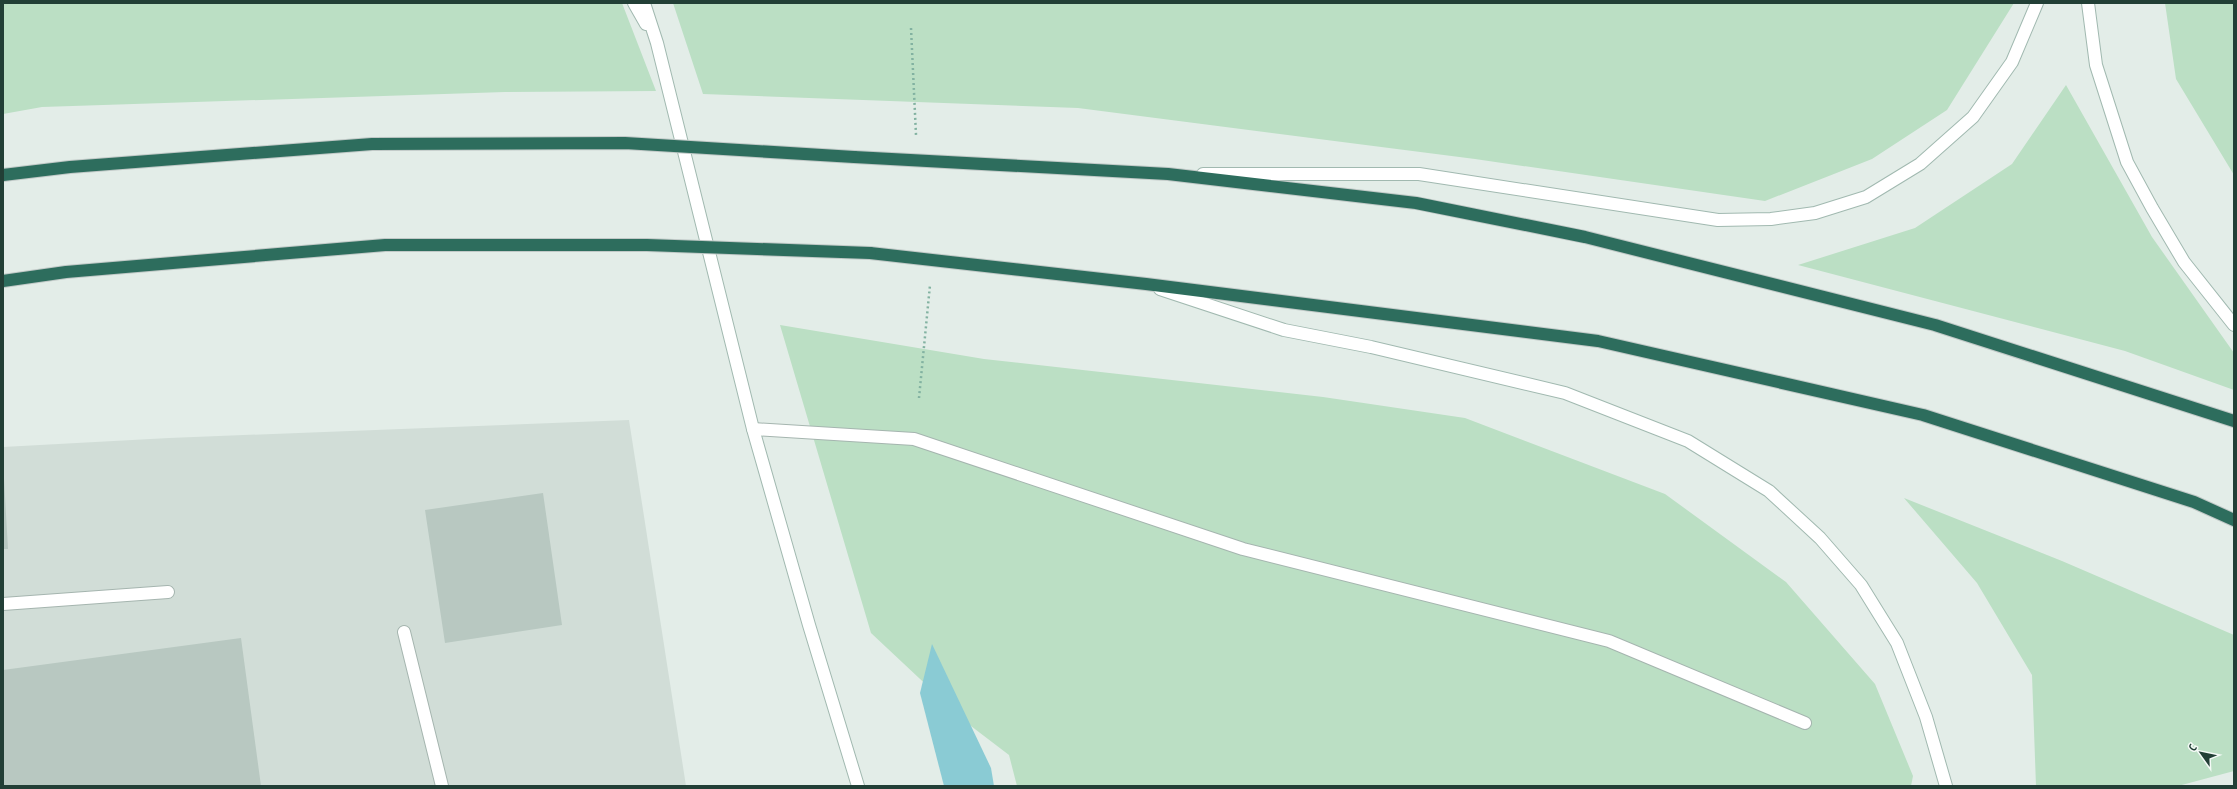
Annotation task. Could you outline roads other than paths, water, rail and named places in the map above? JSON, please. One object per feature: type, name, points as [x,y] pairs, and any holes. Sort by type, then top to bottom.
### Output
[{"type":"highway","points":[[3,175],[70,166],[372,144],[625,143],[1168,174],[1416,203],[1585,237],[1935,325],[2234,420]]},
{"type":"highway","points":[[3,281],[66,272],[385,245],[647,245],[870,253],[1146,284],[1598,341],[1923,416],[2194,502],[2234,520]]},
{"type":"main road","points":[[634,3],[657,44]]},
{"type":"main road","points":[[1168,174],[1419,174],[1718,220],[1771,219],[1815,213],[1866,197],[1920,164],[1973,117],[2012,62],[2037,3]]},
{"type":"main road","points":[[2088,3],[2096,65],[2127,162],[2184,262],[2234,325]]},
{"type":"main road","points":[[647,7],[753,429],[809,625],[858,786]]},
{"type":"main road","points":[[1146,284],[1284,330],[1371,347],[1565,393],[1688,441],[1769,491],[1820,538],[1861,585],[1897,643],[1926,717],[1946,786]]},
{"type":"main road","points":[[753,429],[914,439],[1243,549],[1609,641],[1805,723]]},
{"type":"main road","points":[[3,604],[168,592]]},
{"type":"main road","points":[[404,632],[442,786]]},
{"type":"water","points":[[932,644],[991,768],[994,786],[944,786],[920,693]]}]
